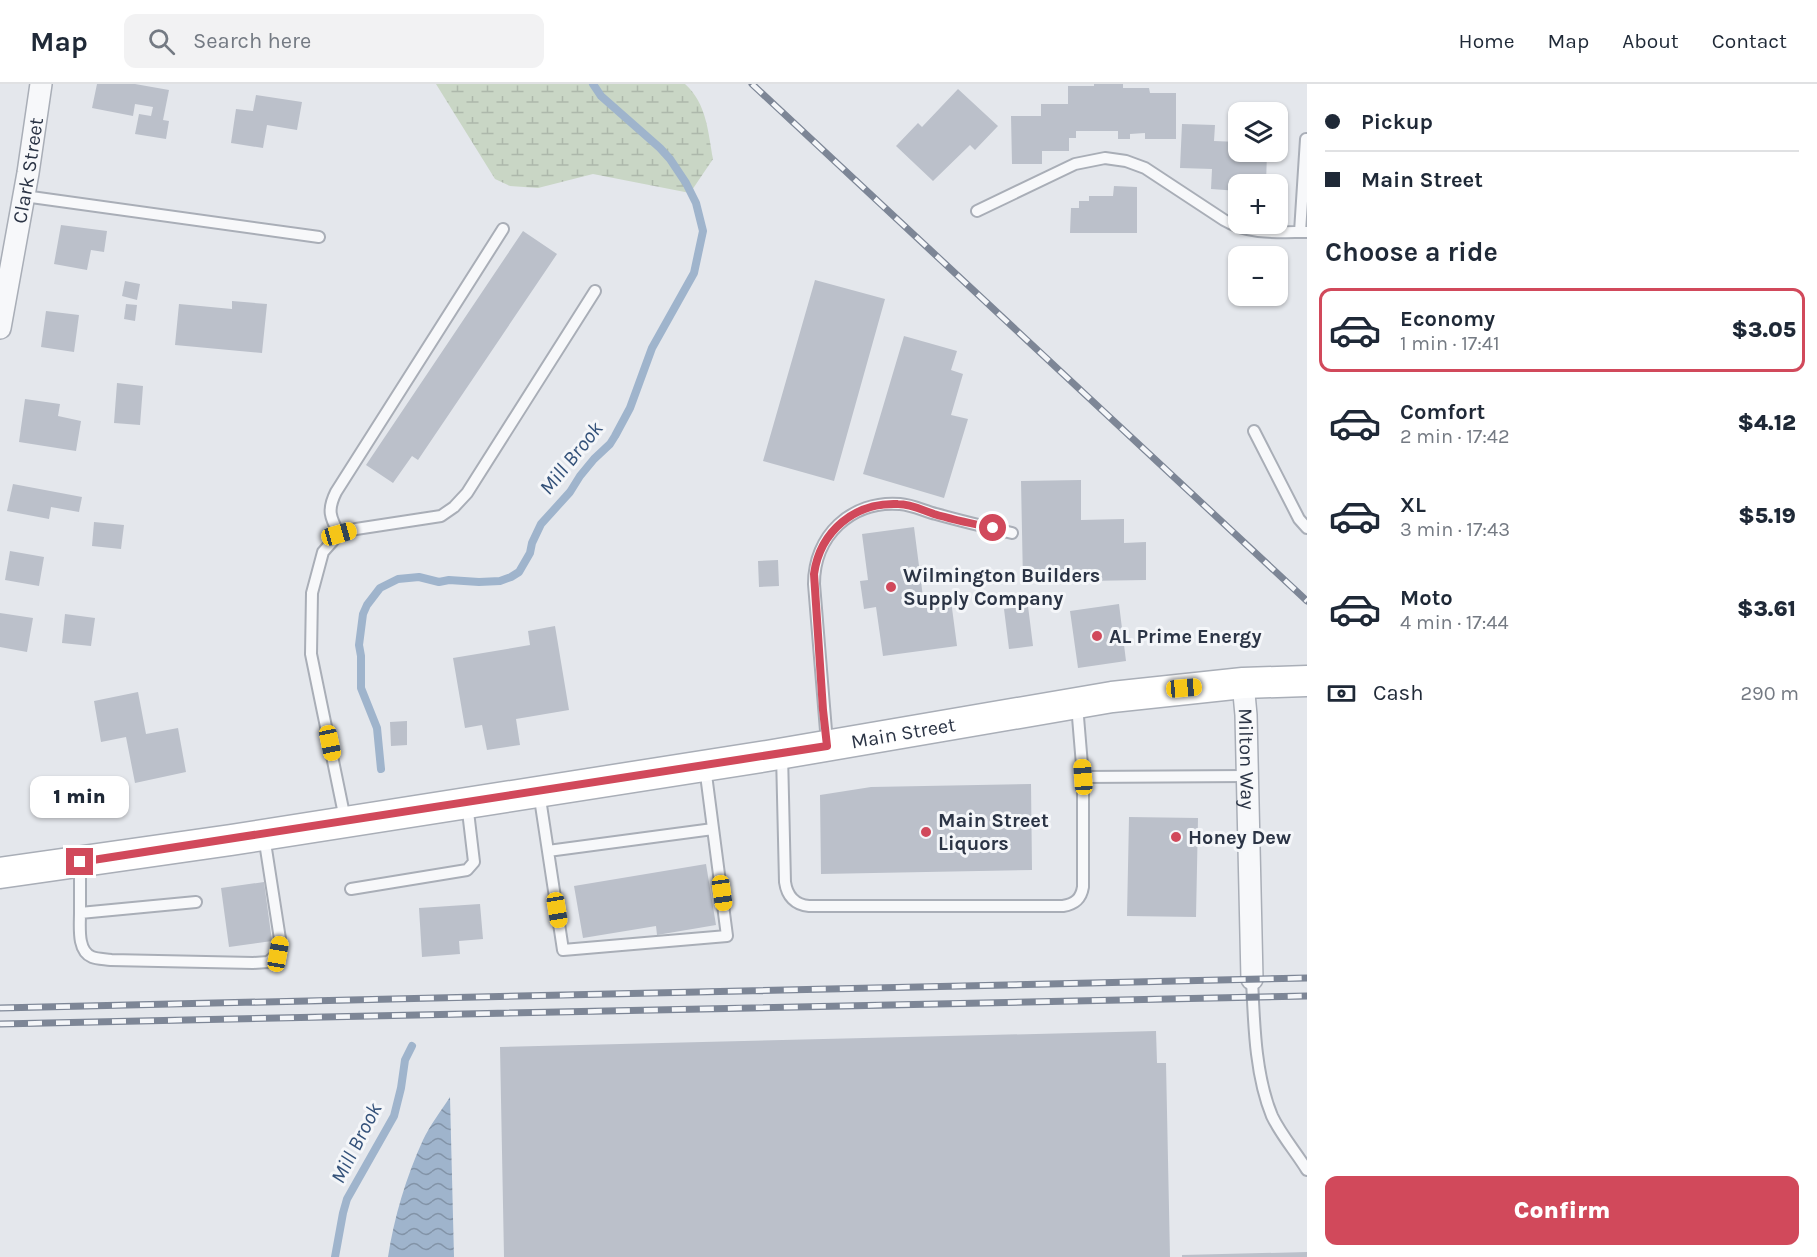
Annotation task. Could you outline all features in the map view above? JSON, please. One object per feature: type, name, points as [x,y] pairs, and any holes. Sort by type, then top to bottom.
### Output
[{"type":"main road","name":"Main Street","points":[[0,873],[264,835],[782,754],[1164,690],[1243,683],[1307,681]]},
{"type":"street","name":"Clark Street","points":[[0,328],[41,84]]},
{"type":"street","name":"Milton Way","points":[[1243,683],[1246,715],[1252,979]]},
{"type":"lane","points":[[977,211],[1075,164],[1105,158],[1126,161],[1145,168],[1238,227],[1253,231],[1303,232],[1306,139]]},
{"type":"lane","points":[[24,196],[319,237]]},
{"type":"lane","points":[[339,534],[332,520],[330,505],[336,492],[503,229]]},
{"type":"lane","points":[[346,822],[312,654],[312,592],[323,552],[339,534],[356,529],[441,516],[454,507],[467,493],[596,291]]},
{"type":"lane","points":[[1254,431],[1299,519],[1307,528]]},
{"type":"lane","points":[[827,746],[814,574],[819,553],[830,534],[857,511],[897,504],[909,505],[934,514],[1012,533]]},
{"type":"lane","points":[[782,754],[786,888],[799,904],[809,906],[1063,906],[1073,904],[1081,897],[1083,887],[1083,777],[1077,703]]},
{"type":"lane","points":[[539,792],[563,950],[727,936],[705,766]]},
{"type":"lane","points":[[1083,777],[1247,776]]},
{"type":"lane","points":[[351,889],[467,870],[474,862],[467,803]]},
{"type":"lane","points":[[548,851],[713,829]]},
{"type":"lane","points":[[80,862],[80,935],[84,951],[91,957],[111,960],[268,962],[278,954],[280,939],[264,835]]},
{"type":"lane","points":[[80,913],[196,902]]},
{"type":"lane","points":[[1252,979],[1255,1033],[1265,1095],[1273,1118],[1307,1170]]},
{"type":"green space","points":[[436,84],[685,84],[702,109],[713,159],[690,193],[593,174],[538,188],[510,186],[495,179]]},
{"type":"water","points":[[450,1097],[454,1257],[388,1257],[397,1213],[411,1168],[432,1123]]},
{"type":"building","points":[[97,84],[135,84],[169,90],[163,120],[169,121],[166,139],[135,134],[139,114],[151,116],[153,107],[135,104],[133,116],[92,108]]},
{"type":"building","points":[[1094,84],[1123,84],[1123,88],[1149,88],[1150,93],[1176,93],[1176,139],[1145,139],[1145,133],[1130,134],[1130,139],[1118,139],[1118,131],[1076,131],[1076,138],[1069,138],[1069,151],[1042,151],[1042,164],[1012,164],[1011,116],[1041,116],[1041,104],[1068,104],[1068,86],[1094,86]]},
{"type":"building","points":[[958,89],[998,126],[975,150],[970,145],[933,181],[896,146],[918,123],[922,127]]},
{"type":"building","points":[[256,95],[302,102],[297,130],[267,125],[263,148],[231,143],[236,109],[253,111]]},
{"type":"building","points":[[1182,124],[1215,125],[1214,141],[1228,142],[1228,162],[1267,162],[1266,174],[1228,174],[1228,190],[1211,189],[1212,169],[1180,168]]},
{"type":"building","points":[[1114,186],[1137,187],[1137,233],[1070,233],[1071,208],[1079,208],[1079,201],[1089,201],[1089,196],[1113,196]]},
{"type":"building","points":[[61,225],[107,231],[104,252],[91,250],[87,270],[54,264]]},
{"type":"building","points":[[523,231],[557,254],[418,460],[412,456],[393,483],[366,465]]},
{"type":"building","points":[[815,280],[885,299],[834,481],[763,461]]},
{"type":"building","points":[[125,281],[140,284],[137,300],[122,296]]},
{"type":"building","points":[[232,301],[267,304],[262,353],[175,345],[179,304],[232,309]]},
{"type":"building","points":[[126,304],[137,305],[135,321],[124,319]]},
{"type":"building","points":[[46,311],[79,315],[74,352],[41,347]]},
{"type":"building","points":[[904,336],[957,351],[951,370],[963,374],[951,415],[968,419],[944,498],[863,474]]},
{"type":"building","points":[[117,383],[143,386],[140,425],[114,423]]},
{"type":"building","points":[[25,399],[60,404],[58,416],[81,421],[76,451],[19,442]]},
{"type":"building","points":[[1081,480],[1081,520],[1124,519],[1124,543],[1146,542],[1146,580],[1023,582],[1021,481]]},
{"type":"building","points":[[13,484],[82,497],[79,512],[51,507],[49,519],[7,511]]},
{"type":"building","points":[[94,522],[124,525],[121,549],[92,546]]},
{"type":"building","name":"Wilmington Builders Supply Company","points":[[914,527],[923,597],[950,593],[957,646],[883,656],[876,607],[864,609],[860,581],[868,580],[862,534]]},
{"type":"building","points":[[10,551],[44,557],[39,586],[5,580]]},
{"type":"building","points":[[778,560],[779,586],[759,587],[758,561]]},
{"type":"building","points":[[1119,604],[1126,661],[1078,668],[1070,611]]},
{"type":"building","points":[[1028,606],[1033,646],[1009,649],[1004,609]]},
{"type":"building","points":[[0,613],[33,618],[27,652],[0,647]]},
{"type":"building","points":[[65,614],[95,618],[91,646],[62,643]]},
{"type":"building","points":[[555,626],[569,710],[516,719],[520,745],[487,750],[482,725],[465,728],[453,658],[530,645],[528,631]]},
{"type":"building","points":[[138,692],[146,734],[178,728],[186,772],[135,783],[126,737],[101,742],[94,701]]},
{"type":"building","points":[[407,721],[407,745],[391,746],[390,722]]},
{"type":"building","name":"Main Street Liquors","points":[[1031,784],[1032,870],[821,874],[820,795],[871,787]]},
{"type":"building","points":[[1129,817],[1198,818],[1196,917],[1127,916]]},
{"type":"building","points":[[706,864],[716,925],[657,935],[656,926],[583,938],[574,886]]},
{"type":"building","points":[[264,882],[272,941],[229,947],[221,888]]},
{"type":"building","points":[[480,904],[483,939],[459,941],[460,954],[422,957],[419,908]]},
{"type":"building","points":[[1156,1031],[1157,1063],[1166,1063],[1170,1257],[504,1257],[500,1047]]},
{"type":"building","points":[[1307,1252],[1307,1257],[1182,1257],[1182,1255]]},
{"type":"waterway","name":"Mill Brook","points":[[381,769],[377,728],[361,688],[359,645],[363,614],[367,605],[380,588],[398,579],[419,577],[439,582],[449,580],[500,581],[519,572],[530,553],[541,524],[615,436],[630,408],[652,348],[694,273],[703,231],[696,203],[686,183],[660,148],[601,96],[593,84]]},
{"type":"waterway","name":"Mill Brook","points":[[335,1257],[347,1199],[394,1116],[405,1060],[412,1046]]},
{"type":"railway","points":[[752,84],[1307,601]]},
{"type":"railway","points":[[0,1008],[1307,978]]},
{"type":"railway","points":[[0,1024],[1307,996]]},
{"type":"place","name":"Wilmington Builders Supply Company","points":[[891,587]]},
{"type":"place","name":"AL Prime Energy","points":[[1097,636]]},
{"type":"place","name":"Main Street Liquors","points":[[926,832]]},
{"type":"place","name":"Honey Dew","points":[[1176,837]]},
{"type":"route","points":[[80,862],[285,832],[827,746],[814,574],[819,553],[830,534],[857,511],[897,504],[909,505],[934,514],[993,528]]}]
